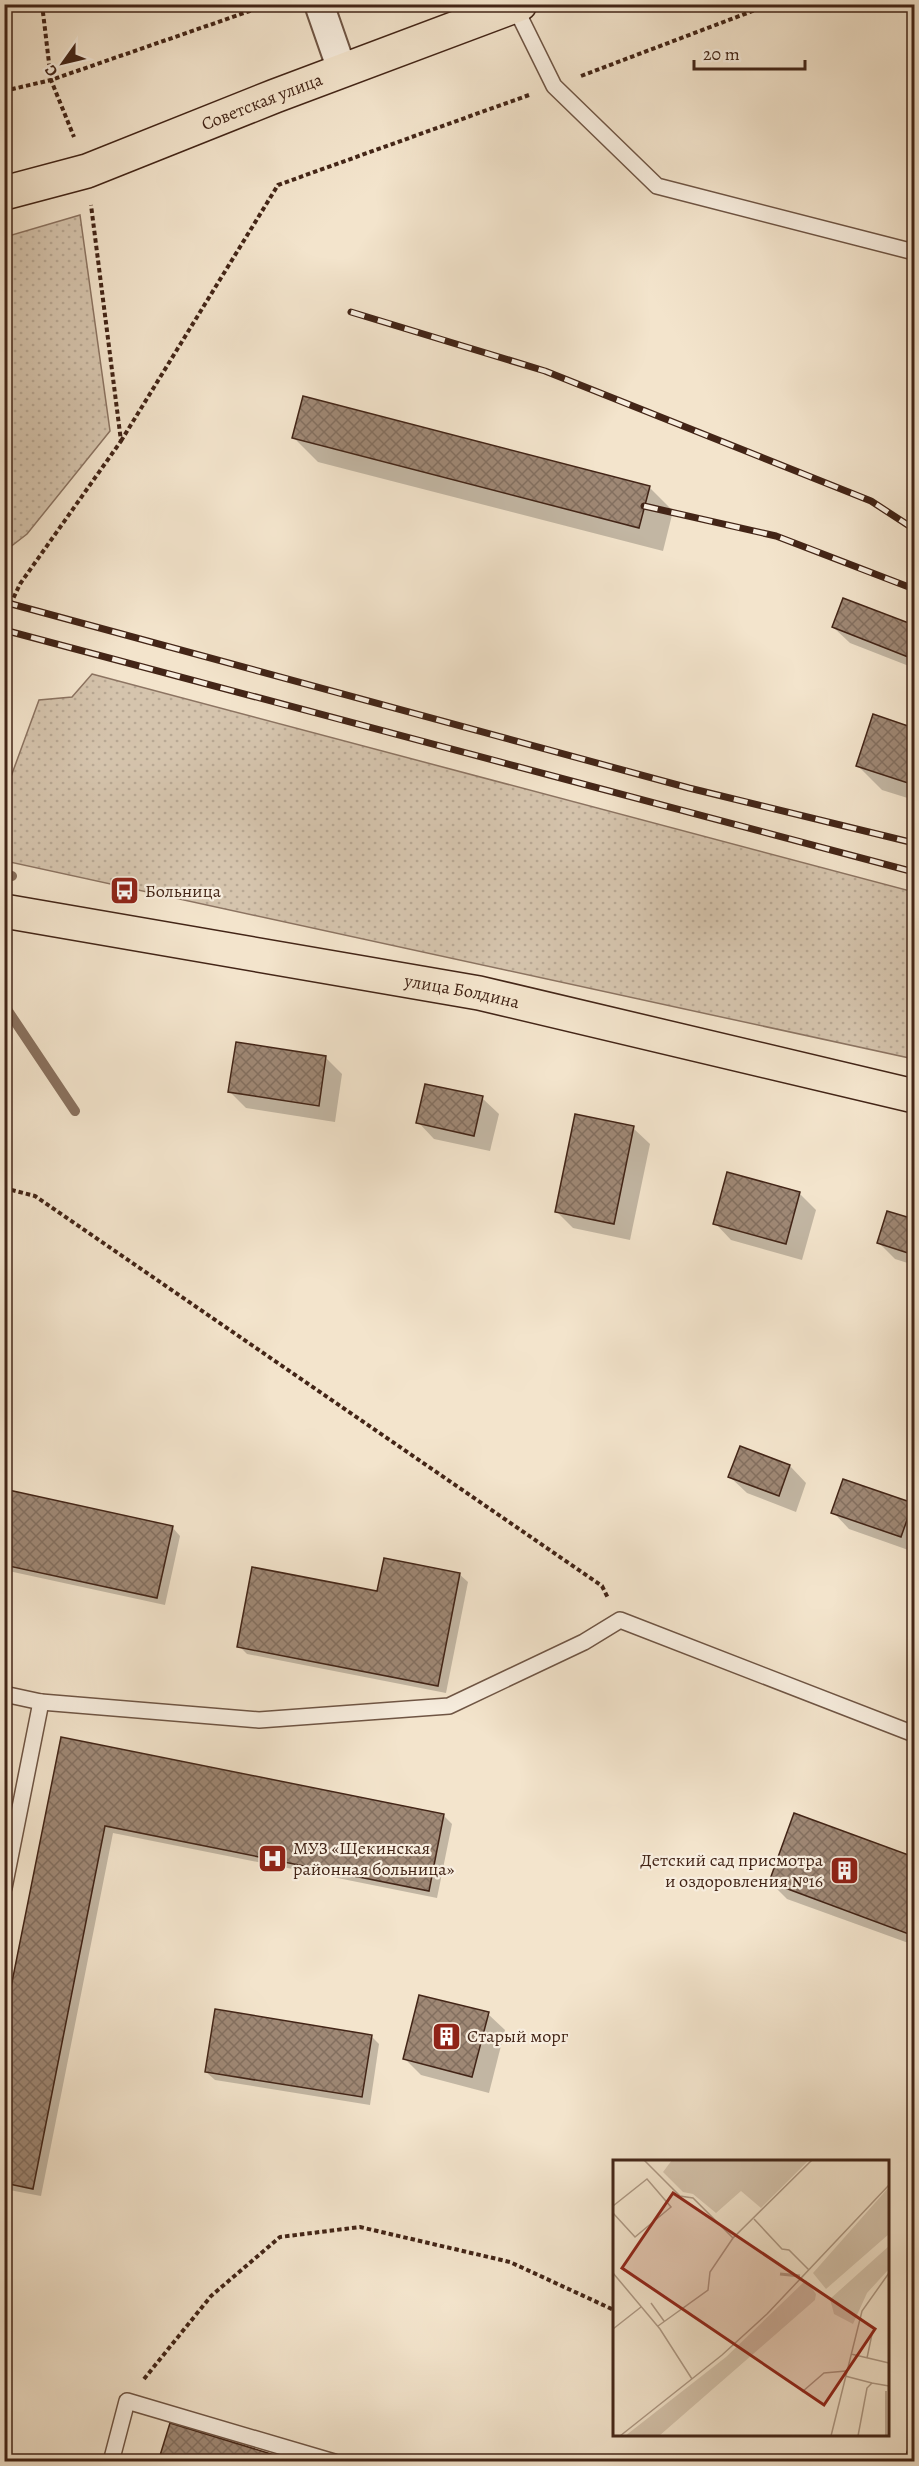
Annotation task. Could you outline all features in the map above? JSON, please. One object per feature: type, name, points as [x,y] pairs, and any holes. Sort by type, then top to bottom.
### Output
[{"type":"main road","name":"Советская улица","points":[[4,193],[87,171],[342,70],[517,6]]},
{"type":"main road","name":"улица Болдина","points":[[4,911],[479,993],[915,1096]]},
{"type":"street","points":[[319,4],[342,70]]},
{"type":"lane","points":[[517,6],[554,86],[657,186],[915,252]]},
{"type":"lane","points":[[4,1694],[41,1702],[259,1720],[449,1706],[584,1642],[620,1620],[915,1734]]},
{"type":"lane","points":[[4,1888],[41,1702]]},
{"type":"lane","points":[[111,2462],[127,2401],[334,2462]]},
{"type":"path","points":[[42,4],[51,80],[87,171],[120,441]]},
{"type":"path","points":[[4,91],[51,80],[270,4]]},
{"type":"path","points":[[4,618],[20,584],[120,441],[278,185],[554,86],[771,4]]},
{"type":"path","points":[[4,1188],[35,1196],[602,1586],[620,1620]]},
{"type":"path","points":[[127,2401],[211,2296],[280,2237],[360,2227],[510,2262],[613,2309]]},
{"type":"shaded area","points":[[80,215],[110,431],[27,534],[5,551],[5,237]]},
{"type":"shaded area","points":[[92,674],[914,892],[914,1059],[5,861],[5,793],[39,700],[72,697]]},
{"type":"building","points":[[303,396],[650,486],[639,528],[292,438]]},
{"type":"building","points":[[843,598],[914,625],[914,639],[908,657],[832,627]]},
{"type":"building","points":[[873,714],[914,728],[914,785],[856,766]]},
{"type":"building","points":[[236,1042],[326,1056],[319,1106],[228,1092]]},
{"type":"building","points":[[425,1084],[483,1096],[474,1136],[416,1123]]},
{"type":"building","points":[[575,1114],[634,1126],[614,1224],[555,1212]]},
{"type":"building","points":[[727,1172],[800,1192],[786,1244],[713,1224]]},
{"type":"building","points":[[887,1211],[914,1219],[914,1255],[877,1243]]},
{"type":"building","points":[[740,1446],[790,1465],[779,1496],[728,1477]]},
{"type":"building","points":[[843,1479],[913,1503],[901,1537],[831,1513]]},
{"type":"building","points":[[4,1489],[173,1526],[157,1598],[4,1565]]},
{"type":"building","points":[[384,1558],[460,1573],[438,1686],[237,1647],[252,1567],[377,1591]]},
{"type":"building","points":[[61,1737],[444,1814],[429,1891],[105,1826],[33,2189],[4,2183],[4,2022]]},
{"type":"building","name":"Детский сад присмотра и оздоровления №16","points":[[794,1813],[914,1857],[914,1936],[769,1882]]},
{"type":"building","name":"Старый морг","points":[[419,1995],[489,2012],[472,2077],[403,2059]]},
{"type":"building","points":[[215,2009],[372,2035],[362,2097],[205,2072]]},
{"type":"building","points":[[170,2423],[297,2462],[158,2462]]},
{"type":"building","points":[[914,2430],[914,2462],[904,2462]]},
{"type":"waterway","points":[[4,874],[12,876]]},
{"type":"waterway","points":[[4,1005],[75,1111]]},
{"type":"railway","points":[[351,312],[545,371],[871,501],[914,529]]},
{"type":"railway","points":[[644,506],[776,536],[914,589]]},
{"type":"railway","points":[[4,602],[689,788],[914,843]]},
{"type":"railway","points":[[4,630],[914,872]]},
{"type":"place","name":"Больница","points":[[124,891]]},
{"type":"place","name":"МУЗ «Щекинская районная больница»","points":[[272,1858]]},
{"type":"place","name":"Детский сад присмотра и оздоровления №16","points":[[844,1870]]},
{"type":"place","name":"Старый морг","points":[[446,2036]]}]
